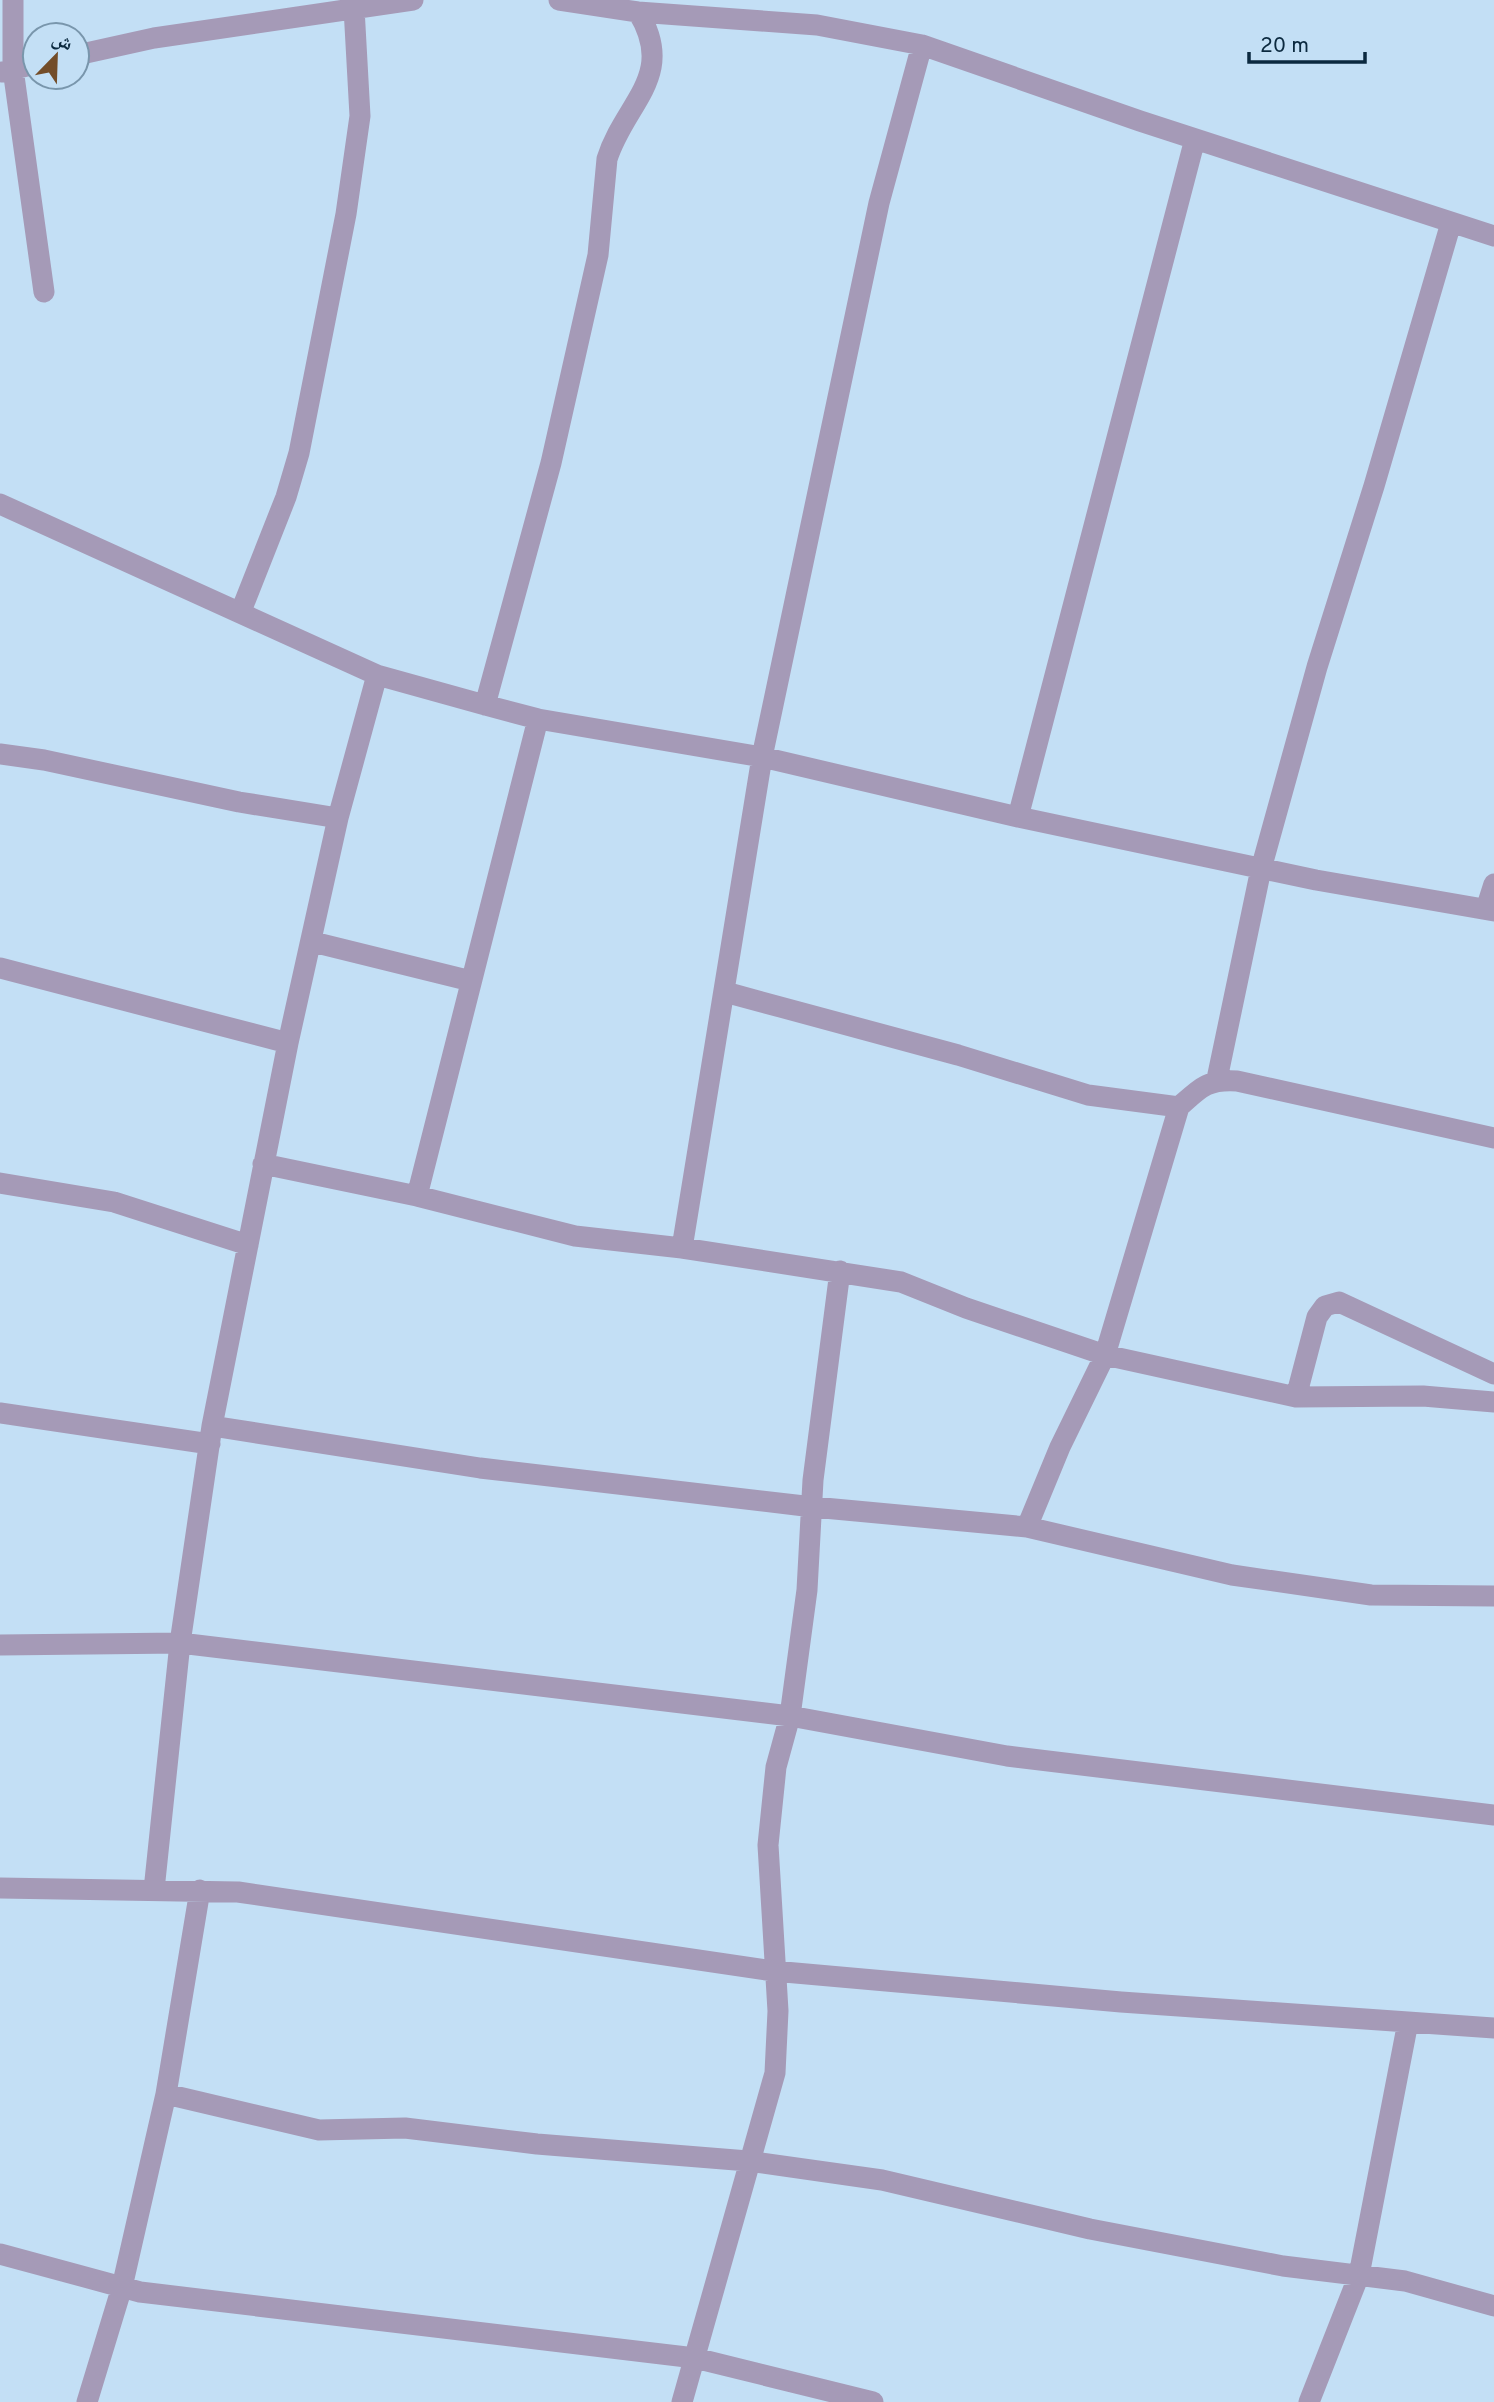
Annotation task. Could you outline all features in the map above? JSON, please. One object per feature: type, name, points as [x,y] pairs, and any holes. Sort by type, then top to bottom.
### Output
[{"type":"street","points":[[13,0],[7,71],[44,292]]},
{"type":"street","points":[[91,52],[315,7],[354,8],[413,0]]},
{"type":"street","points":[[559,0],[638,12],[817,25],[922,45],[1195,139],[1494,236]]},
{"type":"street","points":[[241,611],[286,497],[299,453],[346,214],[360,116],[354,8]]},
{"type":"street","points":[[485,705],[551,463],[598,255],[607,159],[611,146],[646,86],[653,62],[650,32],[638,12]]},
{"type":"street","points":[[682,1248],[762,757],[879,203],[922,45]]},
{"type":"street","points":[[1018,817],[1195,139]]},
{"type":"street","points":[[1217,1079],[1261,869],[1317,667],[1374,486],[1451,223]]},
{"type":"street","points":[[0,504],[241,611],[377,675],[538,719],[762,757],[1018,817],[1261,869],[1490,910],[1494,884]]},
{"type":"street","points":[[154,1889],[180,1643],[211,1435],[288,1043],[313,942],[338,818],[377,675]]},
{"type":"street","points":[[417,1196],[538,719]]},
{"type":"street","points":[[0,754],[44,760],[239,803],[338,818]]},
{"type":"street","points":[[313,942],[471,981]]},
{"type":"street","points":[[0,968],[288,1043]]},
{"type":"street","points":[[725,992],[958,1055],[1088,1095],[1179,1107]]},
{"type":"street","points":[[1027,1527],[1059,1447],[1105,1355],[1179,1107],[1201,1087],[1217,1079],[1237,1081],[1494,1138]]},
{"type":"street","points":[[263,1164],[417,1196],[575,1237],[682,1248],[901,1282],[966,1308],[1105,1355],[1296,1397],[1423,1396],[1494,1402]]},
{"type":"street","points":[[0,1183],[114,1202],[248,1245]]},
{"type":"street","points":[[682,2402],[775,2073],[778,2011],[768,1845],[776,1767],[790,1716],[807,1590],[813,1479],[840,1271]]},
{"type":"street","points":[[1296,1397],[1317,1317],[1325,1306],[1339,1302],[1494,1374]]},
{"type":"street","points":[[0,1413],[211,1435],[813,1507],[1027,1527],[1232,1575],[1371,1595],[1494,1596]]},
{"type":"street","points":[[0,1645],[180,1643],[790,1716],[1007,1756],[1494,1815]]},
{"type":"street","points":[[0,1888],[238,1892],[774,1971],[1121,2002],[1494,2028]]},
{"type":"street","points":[[87,2402],[122,2287],[166,2094],[200,1890]]},
{"type":"street","points":[[1309,2402],[1359,2275],[1408,2022]]},
{"type":"street","points":[[166,2094],[319,2130],[405,2128],[537,2144],[748,2161],[882,2180],[1090,2229],[1283,2266],[1405,2281],[1494,2306]]},
{"type":"street","points":[[0,2254],[122,2287],[695,2358],[873,2402]]}]
